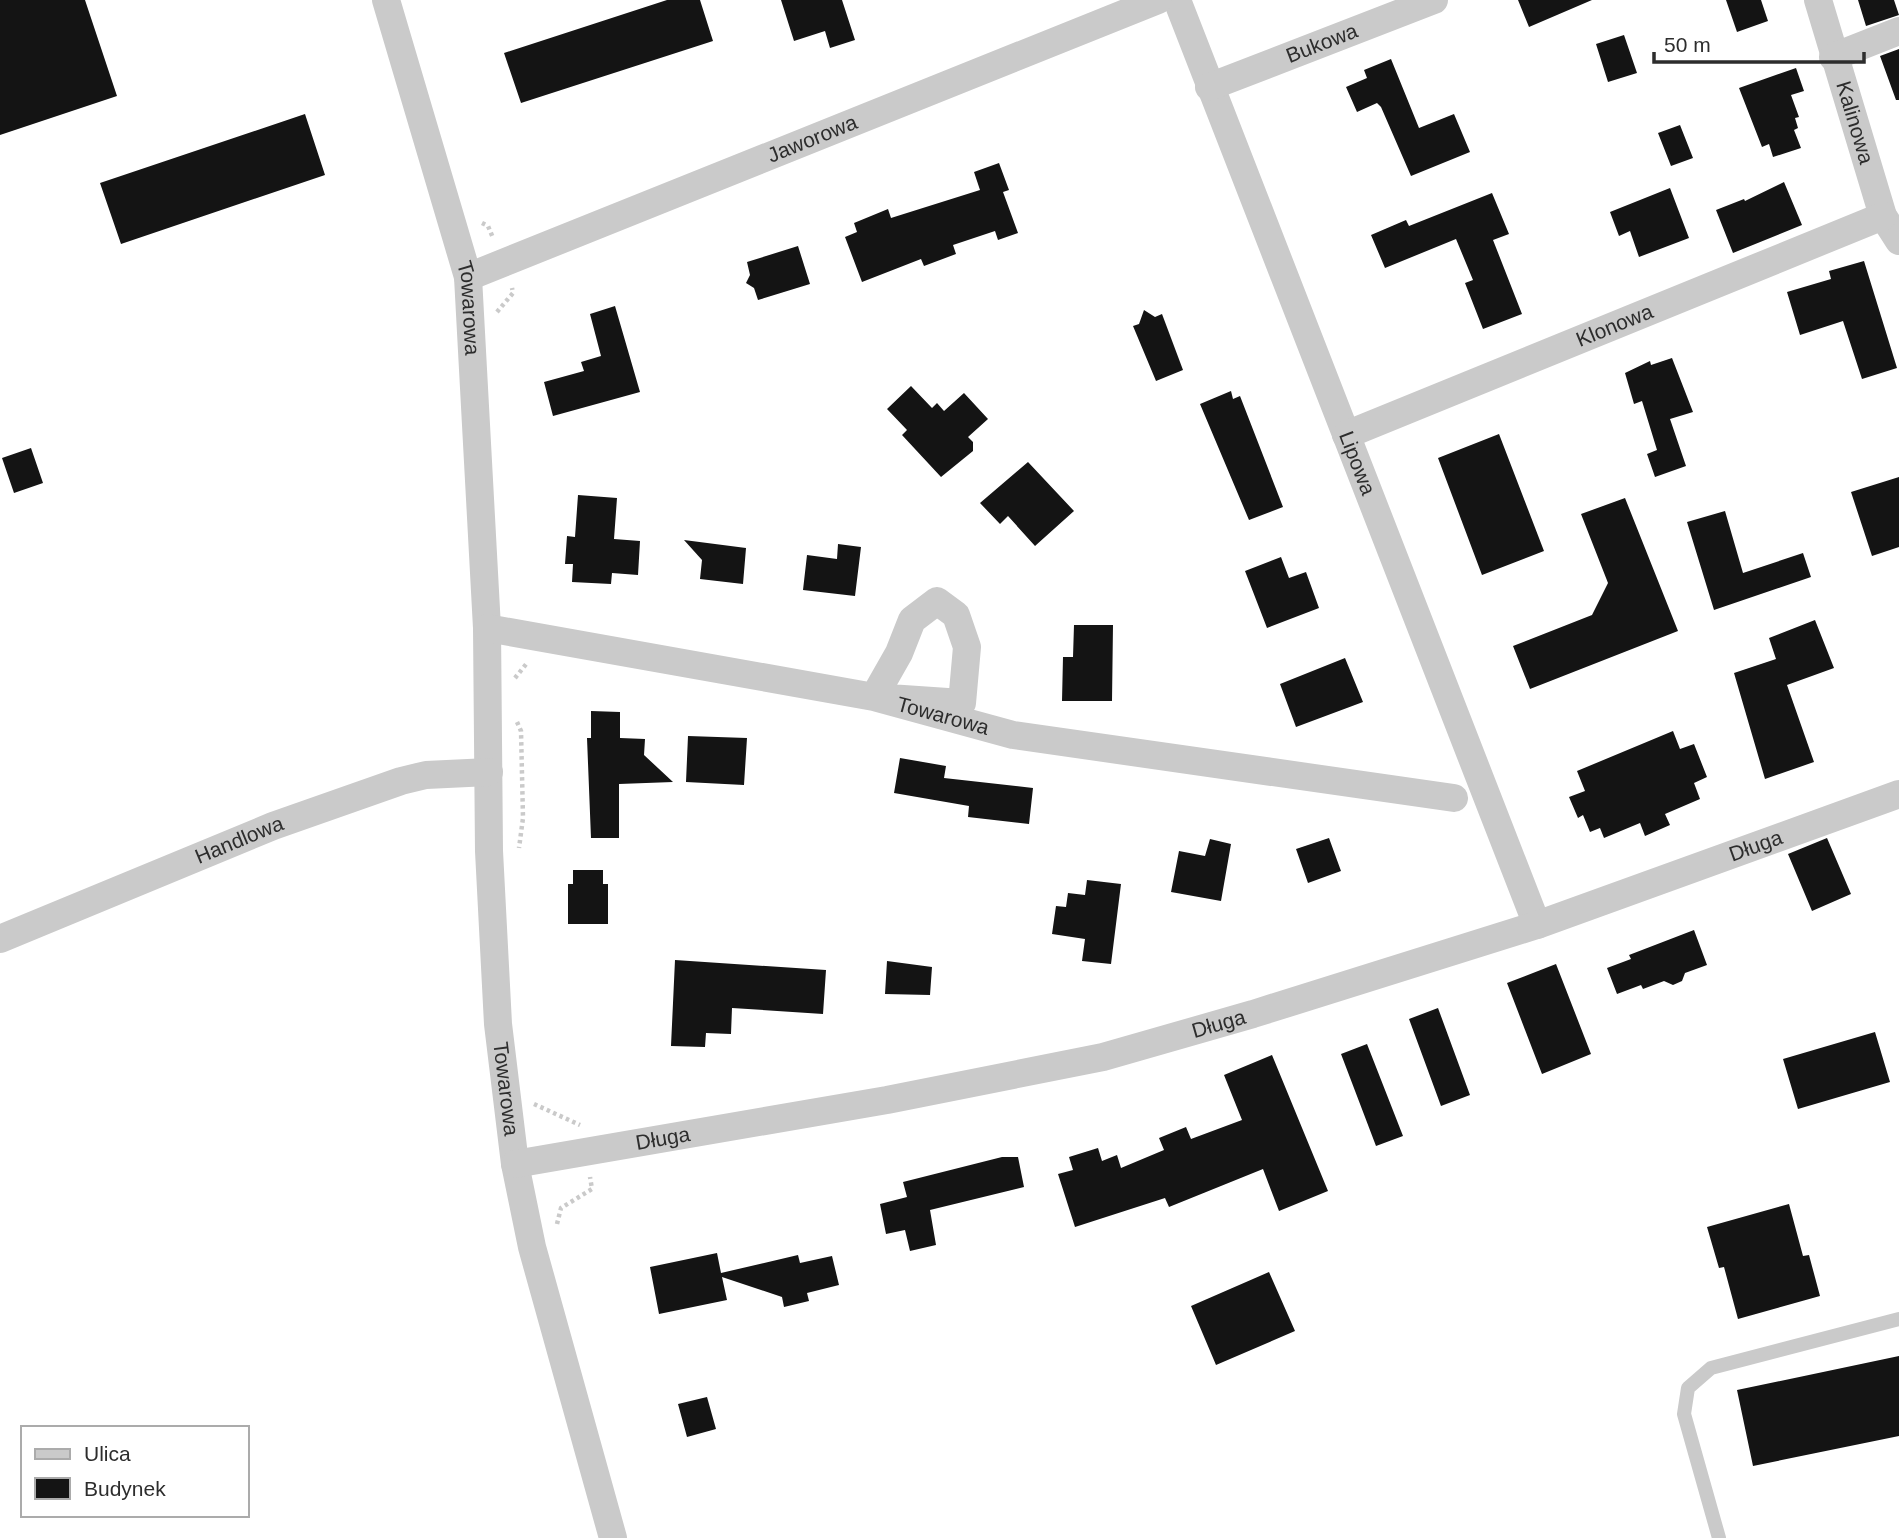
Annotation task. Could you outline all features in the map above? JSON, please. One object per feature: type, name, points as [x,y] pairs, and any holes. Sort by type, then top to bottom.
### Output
[{"type":"street","name":"Towarowa","points":[[386,0],[468,277],[487,628],[498,1024],[516,1164],[532,1247],[613,1538]]},
{"type":"street","name":"Jaworowa","points":[[468,277],[1158,0]]},
{"type":"street","name":"Lipowa","points":[[1177,0],[1537,925]]},
{"type":"street","name":"Bukowa","points":[[1209,87],[1434,0]]},
{"type":"street","name":"Kalinowa","points":[[1818,0],[1833,57],[1895,231]]},
{"type":"street","points":[[1833,57],[1899,31]]},
{"type":"street","name":"Klonowa","points":[[1346,435],[1895,231]]},
{"type":"street","name":"Towarowa","points":[[487,628],[874,697],[1013,735],[1454,798]]},
{"type":"street","name":"Handlowa","points":[[0,939],[273,826],[401,781],[426,775],[489,772]]},
{"type":"street","name":"Długa","points":[[516,1164],[887,1100],[1103,1057],[1253,1014],[1537,925],[1899,794]]},
{"type":"lane","points":[[1719,1538],[1684,1414],[1688,1388],[1711,1368],[1899,1319]]},
{"type":"path","points":[[471,217],[488,226],[504,262],[513,293],[489,322]]},
{"type":"path","points":[[512,681],[530,660],[529,635]]},
{"type":"path","points":[[512,711],[521,731],[523,818],[519,853]]},
{"type":"path","points":[[533,1092],[534,1105],[581,1125],[583,1152],[592,1189],[561,1208],[555,1233]]},
{"type":"building","points":[[0,0],[85,0],[117,96],[0,135]]},
{"type":"building","points":[[667,0],[700,0],[713,41],[521,103],[504,53]]},
{"type":"building","points":[[781,0],[842,0],[855,40],[830,48],[825,31],[794,41]]},
{"type":"building","points":[[1518,0],[1592,0],[1529,27]]},
{"type":"building","points":[[1726,0],[1761,0],[1768,21],[1737,32]]},
{"type":"building","points":[[1858,0],[1894,0],[1899,15],[1866,26]]},
{"type":"building","points":[[1624,35],[1637,73],[1608,82],[1596,44]]},
{"type":"building","points":[[1899,49],[1899,100],[1896,100],[1880,56]]},
{"type":"building","points":[[1391,59],[1419,128],[1454,114],[1470,152],[1411,176],[1381,107],[1377,103],[1357,112],[1346,87],[1367,78],[1364,70]]},
{"type":"building","points":[[1796,68],[1804,91],[1791,95],[1799,117],[1795,118],[1798,128],[1794,130],[1801,148],[1773,157],[1769,144],[1762,147],[1739,88]]},
{"type":"building","points":[[305,114],[325,175],[121,244],[100,183]]},
{"type":"building","points":[[1680,125],[1693,158],[1671,166],[1658,133]]},
{"type":"building","points":[[999,163],[1009,190],[1003,192],[1018,233],[998,240],[995,231],[953,245],[956,254],[924,266],[921,259],[862,282],[845,237],[857,232],[854,223],[888,209],[891,218],[980,190],[974,172]]},
{"type":"building","points":[[1784,182],[1802,225],[1733,253],[1716,210],[1744,199],[1745,201]]},
{"type":"building","points":[[1670,188],[1689,238],[1639,257],[1630,231],[1619,236],[1610,212]]},
{"type":"building","points":[[1492,193],[1509,234],[1493,240],[1522,314],[1483,329],[1465,283],[1473,280],[1456,239],[1385,268],[1371,235],[1406,220],[1409,226]]},
{"type":"building","points":[[798,246],[810,284],[758,300],[754,288],[746,283],[750,275],[747,262]]},
{"type":"building","points":[[1864,261],[1897,368],[1862,379],[1843,321],[1800,335],[1787,292],[1831,279],[1829,271]]},
{"type":"building","points":[[615,306],[640,392],[553,416],[544,382],[584,371],[581,362],[601,356],[590,314]]},
{"type":"building","points":[[1144,310],[1155,317],[1162,314],[1183,370],[1156,381],[1133,326],[1139,324]]},
{"type":"building","points":[[1672,358],[1693,412],[1670,419],[1686,466],[1655,477],[1647,454],[1657,450],[1642,401],[1634,404],[1625,373],[1650,361],[1651,365]]},
{"type":"building","points":[[911,386],[932,408],[937,403],[944,411],[964,393],[988,419],[968,437],[973,442],[973,451],[941,477],[902,435],[907,430],[887,409]]},
{"type":"building","points":[[1231,391],[1233,399],[1240,396],[1283,507],[1249,520],[1200,404]]},
{"type":"building","points":[[1499,434],[1544,551],[1482,575],[1438,458]]},
{"type":"building","points":[[31,448],[43,483],[14,493],[2,458]]},
{"type":"building","points":[[1028,462],[1074,511],[1035,546],[1008,516],[1000,524],[980,503]]},
{"type":"building","points":[[1899,477],[1899,547],[1872,556],[1851,492]]},
{"type":"building","points":[[578,495],[617,498],[614,539],[640,541],[638,575],[612,573],[611,584],[572,582],[573,564],[565,564],[567,536],[575,537]]},
{"type":"building","points":[[1625,498],[1678,631],[1530,689],[1513,646],[1592,615],[1608,583],[1581,514]]},
{"type":"building","points":[[1725,511],[1743,573],[1803,553],[1811,577],[1714,610],[1687,522]]},
{"type":"building","points":[[684,540],[746,548],[743,584],[700,579],[702,560]]},
{"type":"building","points":[[838,544],[861,547],[855,596],[803,590],[807,555],[837,559]]},
{"type":"building","points":[[1281,557],[1289,578],[1306,572],[1319,608],[1267,628],[1245,571]]},
{"type":"building","points":[[1815,620],[1834,668],[1787,685],[1814,762],[1765,779],[1734,673],[1776,659],[1769,638]]},
{"type":"building","points":[[1074,625],[1113,625],[1112,701],[1062,701],[1063,657],[1073,657]]},
{"type":"building","points":[[1345,658],[1363,702],[1296,727],[1280,684]]},
{"type":"building","points":[[591,711],[620,712],[620,738],[645,739],[644,755],[673,782],[619,784],[619,838],[591,838],[587,738],[591,738]]},
{"type":"building","points":[[1673,731],[1680,749],[1694,744],[1707,777],[1694,783],[1700,799],[1665,814],[1670,825],[1645,836],[1640,823],[1604,838],[1600,828],[1590,832],[1583,815],[1578,818],[1569,797],[1585,791],[1577,771]]},
{"type":"building","points":[[688,736],[747,738],[744,785],[686,782]]},
{"type":"building","points":[[900,758],[946,766],[944,778],[1033,788],[1029,824],[968,817],[969,806],[894,793]]},
{"type":"building","points":[[1329,838],[1341,871],[1308,883],[1296,849]]},
{"type":"building","points":[[1827,838],[1851,894],[1812,911],[1788,854]]},
{"type":"building","points":[[1210,839],[1231,844],[1221,901],[1171,892],[1179,851],[1205,856]]},
{"type":"building","points":[[573,870],[603,870],[603,884],[608,884],[608,924],[568,924],[568,884],[573,884]]},
{"type":"building","points":[[1087,880],[1121,884],[1111,964],[1082,961],[1085,939],[1052,934],[1056,906],[1066,907],[1068,893],[1085,895]]},
{"type":"building","points":[[1694,930],[1707,965],[1685,973],[1682,981],[1673,985],[1664,981],[1643,989],[1641,985],[1617,994],[1607,968],[1631,959],[1629,955]]},
{"type":"building","points":[[675,960],[826,970],[823,1014],[732,1008],[731,1034],[706,1033],[705,1047],[671,1046]]},
{"type":"building","points":[[887,961],[932,967],[930,995],[885,994]]},
{"type":"building","points":[[1556,964],[1591,1054],[1542,1074],[1507,983]]},
{"type":"building","points":[[1438,1008],[1470,1095],[1441,1106],[1409,1019]]},
{"type":"building","points":[[1875,1032],[1890,1082],[1798,1109],[1783,1059]]},
{"type":"building","points":[[1367,1044],[1403,1136],[1376,1146],[1341,1054]]},
{"type":"building","points":[[1272,1055],[1328,1191],[1279,1211],[1263,1169],[1169,1207],[1165,1198],[1075,1227],[1058,1174],[1073,1170],[1069,1157],[1098,1148],[1102,1161],[1117,1155],[1121,1168],[1164,1150],[1159,1138],[1186,1127],[1191,1139],[1242,1120],[1224,1075]]},
{"type":"building","points":[[1002,1157],[1018,1157],[1024,1187],[930,1210],[936,1245],[910,1251],[905,1230],[886,1234],[880,1204],[907,1197],[903,1182]]},
{"type":"building","points":[[1789,1204],[1803,1256],[1809,1255],[1820,1296],[1738,1319],[1724,1267],[1719,1268],[1707,1227]]},
{"type":"building","points":[[717,1253],[721,1273],[798,1255],[800,1263],[832,1256],[839,1285],[807,1293],[809,1301],[784,1307],[782,1297],[722,1277],[727,1300],[659,1314],[650,1267]]},
{"type":"building","points":[[1269,1272],[1295,1331],[1216,1365],[1191,1306]]},
{"type":"building","points":[[1899,1356],[1899,1436],[1753,1466],[1737,1390]]},
{"type":"building","points":[[707,1397],[716,1429],[687,1437],[678,1404]]}]
